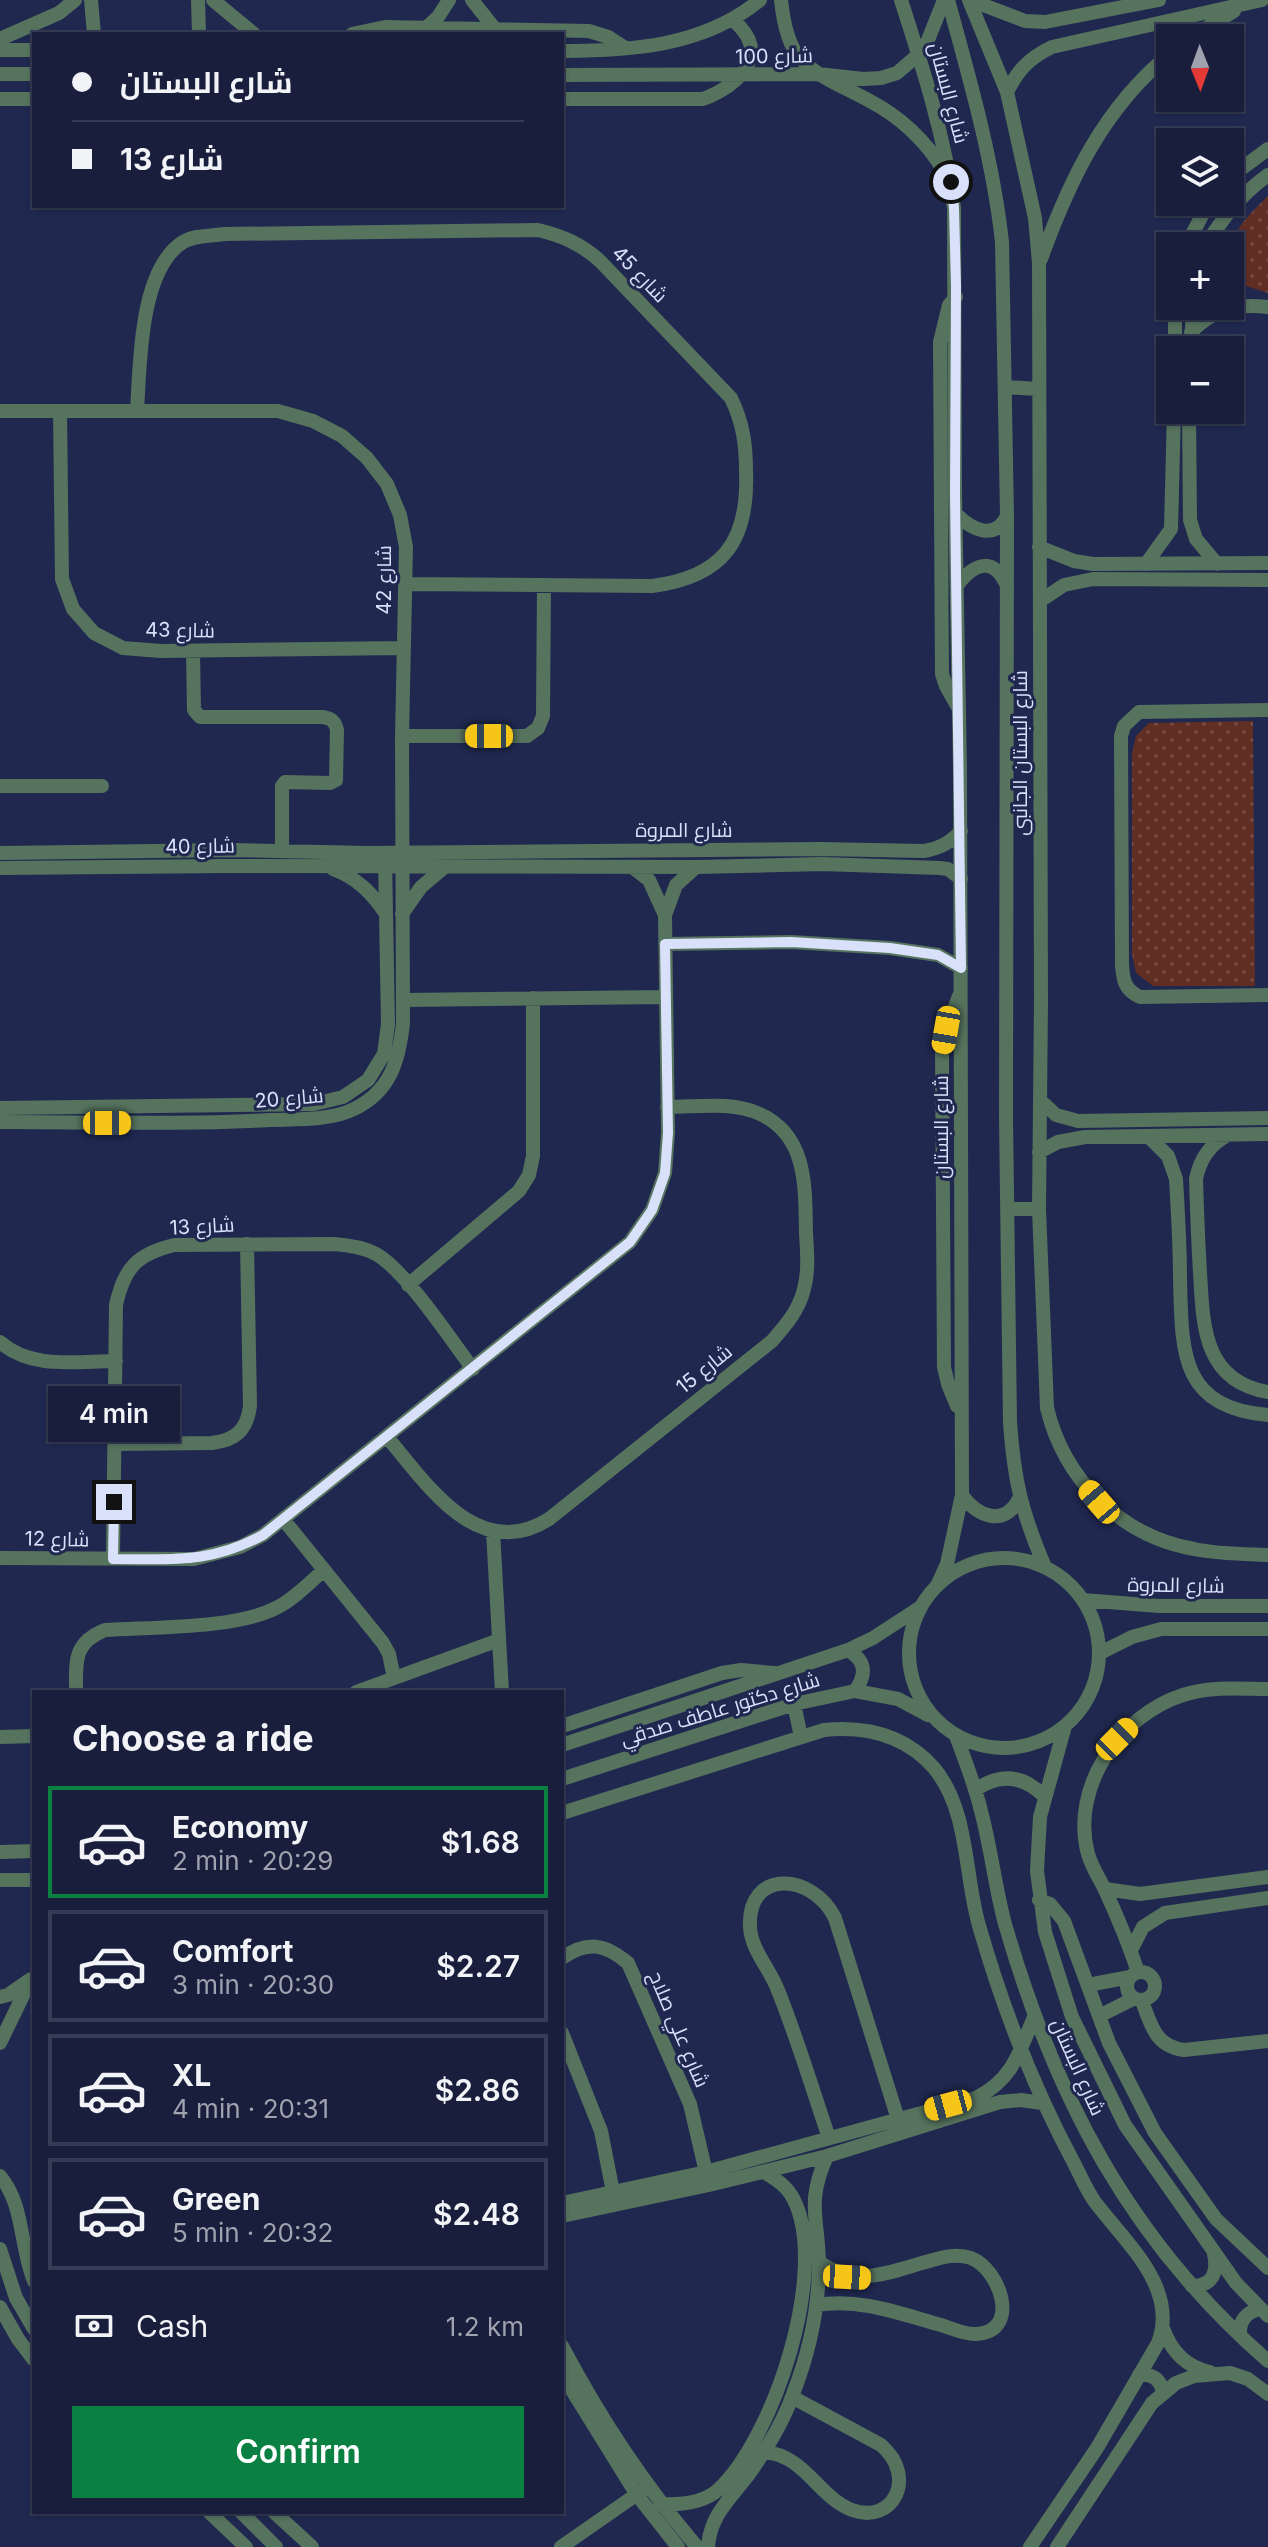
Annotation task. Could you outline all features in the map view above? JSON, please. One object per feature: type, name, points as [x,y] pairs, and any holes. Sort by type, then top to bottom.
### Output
[{"type":"street","points":[[0,39],[48,19],[75,0]]},
{"type":"street","points":[[91,0],[94,32]]},
{"type":"street","points":[[198,0],[199,32]]},
{"type":"street","points":[[213,0],[252,32]]},
{"type":"street","points":[[426,28],[449,0]]},
{"type":"street","points":[[472,0],[495,29]]},
{"type":"street","name":"شارع 100","points":[[564,51],[625,48],[702,35],[734,21],[760,0]]},
{"type":"street","points":[[781,0],[787,30],[798,56],[818,74],[872,102],[903,124],[930,151],[951,182]]},
{"type":"street","name":"شارع البستان","points":[[901,0],[919,54],[951,182],[954,208],[961,831],[962,1495],[947,1564],[937,1586]]},
{"type":"street","name":"شارع 100","points":[[564,75],[818,74],[881,78],[897,73],[919,54],[946,0]]},
{"type":"street","name":"شارع البستان","points":[[946,0],[980,116],[998,203],[1004,284],[1010,1422],[1012,1465],[1019,1499],[1045,1567]]},
{"type":"street","points":[[969,0],[1025,21],[1045,22],[1159,0]]},
{"type":"street","name":"شارع البستان الجانبى","points":[[969,0],[1007,92],[1035,218],[1039,263],[1039,1209],[1047,1408],[1052,1430],[1078,1478],[1099,1502],[1141,1531],[1193,1549],[1268,1555]]},
{"type":"street","points":[[1007,92],[1031,57],[1052,47],[1255,2]]},
{"type":"street","points":[[1215,24],[1255,2]]},
{"type":"street","points":[[564,99],[703,99],[726,89],[747,68],[751,47],[748,37],[734,21]]},
{"type":"street","points":[[1045,22],[1046,38],[1052,47]]},
{"type":"street","points":[[359,32],[372,28],[589,31],[608,37],[625,48]]},
{"type":"street","points":[[0,50],[32,50]]},
{"type":"street","points":[[1039,263],[1084,155],[1116,109],[1156,65]]},
{"type":"street","points":[[0,74],[32,74]]},
{"type":"street","points":[[0,99],[32,99]]},
{"type":"street","points":[[1244,165],[1268,149]]},
{"type":"street","points":[[1244,195],[1268,175]]},
{"type":"street","name":"شارع 45","points":[[137,411],[143,328],[152,294],[166,257],[192,237],[515,229],[561,235],[582,246],[731,398],[745,435],[747,501],[741,528],[726,552],[706,571],[680,583],[652,586],[405,584]]},
{"type":"street","points":[[956,297],[949,305],[940,342],[942,674],[959,710]]},
{"type":"street","points":[[1191,332],[1216,313],[1246,304],[1268,307]]},
{"type":"street","points":[[1191,336],[1192,320]]},
{"type":"street","points":[[1006,387],[1038,389]]},
{"type":"street","name":"شارع 42","points":[[0,411],[278,411],[313,421],[342,436],[367,458],[400,515],[406,547],[402,736],[393,859]]},
{"type":"street","name":"شارع 43","points":[[60,411],[62,579],[73,609],[94,633],[123,648],[193,651],[403,648]]},
{"type":"street","points":[[1146,564],[1166,539],[1172,519],[1174,424]]},
{"type":"street","points":[[1189,424],[1190,520],[1196,539],[1217,564]]},
{"type":"street","points":[[956,514],[968,527],[980,531],[992,531],[1003,525],[1007,516]]},
{"type":"street","points":[[1172,519],[1179,526],[1186,525],[1190,520]]},
{"type":"street","points":[[1039,547],[1074,561],[1268,563]]},
{"type":"street","points":[[1074,561],[1071,572],[1079,580]]},
{"type":"street","points":[[958,584],[967,572],[979,566],[993,567],[1002,574],[1007,586]]},
{"type":"street","points":[[1040,601],[1051,592],[1079,580],[1268,580]]},
{"type":"street","points":[[402,736],[527,736],[538,728],[543,716],[544,585]]},
{"type":"street","points":[[193,651],[194,710],[200,717],[322,717],[335,722],[336,780],[330,783],[282,784],[282,851]]},
{"type":"street","points":[[1268,710],[1139,712],[1124,726],[1121,767],[1122,965],[1125,984],[1130,992],[1140,997],[1268,995]]},
{"type":"street","points":[[0,786],[102,786]]},
{"type":"street","name":"شارع المروة","points":[[393,859],[820,849],[924,851],[951,841],[961,831]]},
{"type":"street","name":"شارع 40","points":[[0,853],[282,851],[393,859]]},
{"type":"street","name":"شارع 40","points":[[0,868],[325,867],[393,859]]},
{"type":"street","name":"شارع المروة","points":[[393,859],[446,866],[822,864],[940,868],[948,869],[961,879]]},
{"type":"street","name":"شارع 20","points":[[0,1108],[314,1104],[343,1097],[368,1080],[384,1054],[394,914],[393,859]]},
{"type":"street","points":[[325,867],[344,873],[361,884],[394,914],[446,866]]},
{"type":"street","name":"شارع 12","points":[[632,866],[649,880],[665,915]]},
{"type":"street","name":"شارع 12","points":[[0,1558],[194,1559],[216,1556],[252,1541],[630,1242],[652,1210],[665,1173],[665,915],[676,885],[696,867]]},
{"type":"street","name":"شارع 20","points":[[0,1122],[219,1123],[315,1118],[354,1109],[382,1088],[399,1058],[403,1000],[394,914]]},
{"type":"street","points":[[665,944],[791,942],[890,948],[938,955],[961,968]]},
{"type":"street","points":[[403,1000],[666,997]]},
{"type":"street","points":[[408,1285],[519,1191],[529,1175],[533,1156],[533,998]]},
{"type":"street","points":[[1040,1100],[1050,1111],[1063,1118],[1090,1121],[1268,1118]]},
{"type":"street","name":"شارع 15","points":[[493,1531],[518,1532],[549,1519],[772,1341],[793,1317],[805,1288],[805,1177],[798,1151],[782,1129],[760,1114],[734,1106],[667,1107]]},
{"type":"street","points":[[1090,1121],[1090,1137]]},
{"type":"street","points":[[1039,1152],[1067,1139],[1090,1137],[1268,1134]]},
{"type":"street","points":[[1228,1135],[1208,1150],[1197,1171],[1202,1320],[1213,1355],[1223,1370],[1237,1382],[1268,1392]]},
{"type":"street","points":[[1148,1136],[1168,1156],[1176,1176],[1181,1337],[1187,1363],[1203,1388],[1226,1406],[1268,1415]]},
{"type":"street","points":[[1176,1176],[1183,1170],[1197,1171]]},
{"type":"street","points":[[1008,1209],[1039,1209]]},
{"type":"street","points":[[115,1444],[227,1441],[240,1433],[248,1421],[247,1244]]},
{"type":"street","name":"شارع 13","points":[[113,1559],[116,1305],[121,1283],[134,1264],[152,1250],[174,1245],[247,1244],[354,1246],[376,1254],[394,1267],[473,1369]]},
{"type":"street","points":[[0,1342],[13,1352],[36,1361],[116,1361]]},
{"type":"street","points":[[387,1437],[446,1505],[472,1523],[493,1531],[502,1690]]},
{"type":"street","points":[[962,1495],[978,1513],[988,1516],[1008,1512],[1019,1499]]},
{"type":"street","points":[[283,1519],[383,1643],[389,1654],[394,1678]]},
{"type":"street","points":[[988,1559],[1017,1559],[1045,1567],[1066,1581],[1083,1600],[1095,1625],[1100,1653],[1091,1693],[1080,1711],[1065,1726],[1040,1741],[1012,1748],[983,1746],[956,1736],[934,1718],[920,1699],[911,1677],[910,1642],[920,1608],[937,1586],[960,1569],[988,1559]]},
{"type":"street","points":[[76,1690],[79,1650],[89,1637],[105,1630],[257,1617],[279,1607],[324,1570]]},
{"type":"street","name":"شارع المروة","points":[[1083,1600],[1159,1606],[1268,1606]]},
{"type":"street","name":"شارع دكتور عاطف صدقي","points":[[564,1744],[848,1650],[920,1608]]},
{"type":"street","points":[[1100,1653],[1132,1637],[1161,1629],[1268,1629]]},
{"type":"street","points":[[361,1690],[499,1640]]},
{"type":"street","points":[[848,1650],[859,1656],[864,1668],[862,1680],[855,1691]]},
{"type":"street","points":[[564,1725],[722,1673],[741,1670],[779,1673]]},
{"type":"street","points":[[1268,1689],[1208,1689],[1182,1695],[1136,1721],[1117,1739],[1102,1761],[1092,1785],[1084,1821],[1089,1856],[1131,1950],[1134,1974],[1126,1988],[1138,2000],[1153,2032],[1166,2045],[1184,2050],[1268,2041]]},
{"type":"street","name":"شارع دكتور عاطف صدقي","points":[[564,1778],[794,1704],[855,1691],[898,1699],[934,1718]]},
{"type":"street","points":[[794,1704],[801,1737]]},
{"type":"street","name":"شارع البستان","points":[[1065,1726],[1044,1796],[1037,1842],[1039,1900],[1045,1932],[1072,2017],[1125,2125],[1236,2283],[1264,2313]]},
{"type":"street","points":[[564,1812],[824,1730],[848,1728],[883,1734],[916,1751],[947,1787],[956,1809],[979,1927],[1020,2050],[1042,2103],[1092,2198],[1156,2281],[1163,2328],[1173,2350],[1191,2365],[1214,2373]]},
{"type":"street","points":[[0,1737],[32,1736]]},
{"type":"street","name":"شارع البستان","points":[[956,1736],[975,1790],[1004,1921],[1034,2017],[1073,2110],[1156,2243],[1192,2286],[1268,2361]]},
{"type":"street","points":[[975,1790],[986,1783],[1011,1778],[1024,1780],[1044,1796]]},
{"type":"street","points":[[3,1850],[32,1851]]},
{"type":"street","points":[[965,1858],[990,1855]]},
{"type":"street","points":[[1105,1889],[1140,1894],[1268,1877]]},
{"type":"street","points":[[0,1880],[32,1880]]},
{"type":"street","points":[[829,2138],[777,1986],[753,1942],[750,1927],[756,1900],[765,1888],[781,1883],[798,1884],[815,1891],[828,1903],[900,2126]]},
{"type":"street","points":[[1131,1950],[1143,1927],[1165,1913],[1268,1898]]},
{"type":"street","points":[[1039,1900],[1050,1904],[1064,1921],[1109,2043],[1144,2114],[1216,2219],[1268,2268]]},
{"type":"street","name":"شارع علي صلاح","points":[[564,1957],[574,1950],[594,1946],[613,1950],[628,1963],[690,2104],[708,2178]]},
{"type":"street","points":[[1088,1985],[1134,1974],[1149,1975],[1154,1982],[1153,1994],[1099,2016]]},
{"type":"street","points":[[0,1997],[8,1995],[32,1978]]},
{"type":"street","points":[[0,2043],[32,1979]]},
{"type":"street","points":[[564,2203],[613,2192],[764,2172],[827,2156],[976,2098],[1004,2079],[1034,2017]]},
{"type":"street","points":[[564,2038],[601,2131],[613,2192]]},
{"type":"street","points":[[1097,2071],[1109,2043]]},
{"type":"street","points":[[564,2215],[708,2178],[829,2138],[900,2126],[1000,2102],[1021,2100],[1042,2103]]},
{"type":"street","points":[[660,2504],[690,2503],[717,2490],[763,2424],[800,2351],[816,2305],[819,2262],[813,2214],[814,2194],[827,2156]]},
{"type":"street","points":[[708,2547],[710,2528],[717,2513],[764,2452],[792,2397],[800,2351],[804,2263],[800,2214],[793,2197],[780,2182],[764,2172]]},
{"type":"street","points":[[0,2176],[10,2188],[32,2273]]},
{"type":"street","points":[[1092,2198],[1116,2182]]},
{"type":"street","points":[[0,2249],[16,2298],[32,2326]]},
{"type":"street","points":[[1192,2286],[1205,2284],[1214,2275],[1216,2263],[1213,2251]]},
{"type":"street","points":[[816,2305],[845,2302],[874,2305],[973,2335],[992,2328],[1003,2311],[1003,2299],[991,2274],[982,2264],[969,2257],[944,2257],[864,2278],[847,2277],[819,2262]]},
{"type":"street","points":[[0,2307],[32,2357]]},
{"type":"street","points":[[1240,2335],[1243,2319],[1251,2312],[1264,2313]]},
{"type":"street","points":[[1034,2545],[1097,2448],[1163,2328]]},
{"type":"street","points":[[564,2350],[642,2491],[678,2547]]},
{"type":"street","points":[[1057,2547],[1152,2403],[1176,2383],[1194,2376],[1230,2373],[1248,2379],[1268,2394]]},
{"type":"street","points":[[1139,2375],[1154,2376],[1163,2393]]},
{"type":"street","points":[[566,2394],[642,2491],[660,2504],[697,2547]]},
{"type":"street","points":[[764,2452],[789,2458],[849,2509],[864,2513],[878,2510],[891,2502],[897,2493],[900,2471],[893,2456],[881,2445],[792,2397]]},
{"type":"street","points":[[561,2547],[642,2491]]},
{"type":"street","points":[[211,2514],[246,2547]]},
{"type":"street","points":[[243,2514],[276,2547]]},
{"type":"street","points":[[276,2514],[312,2547]]},
{"type":"shaded area","points":[[1268,196],[1268,293],[1244,285],[1244,232],[1237,232]]},
{"type":"shaded area","points":[[1253,721],[1255,986],[1153,986],[1136,973],[1132,954],[1132,754],[1136,736],[1149,723]]},
{"type":"route","points":[[114,1502],[113,1559],[194,1559],[216,1556],[240,1547],[263,1535],[630,1242],[652,1210],[665,1173],[668,1133],[665,944],[791,942],[890,948],[938,955],[961,968],[955,494],[956,286],[951,182]]}]
